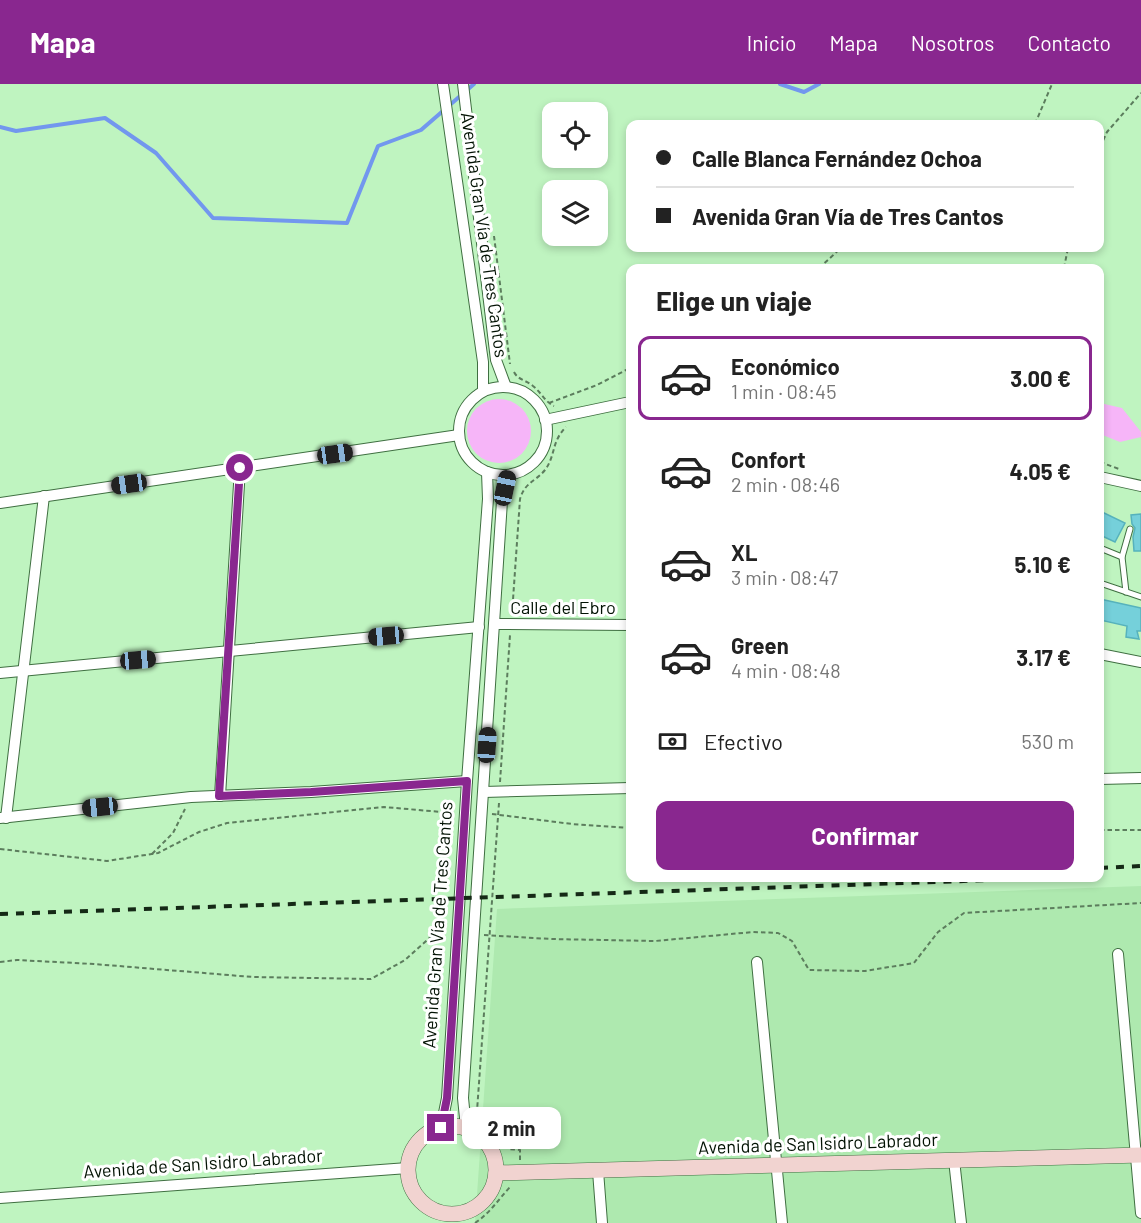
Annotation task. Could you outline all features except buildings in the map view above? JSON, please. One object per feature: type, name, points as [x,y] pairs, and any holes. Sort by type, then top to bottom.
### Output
[{"type":"street","name":"Avenida Gran Vía de Tres Cantos","points":[[443,84],[483,362],[483,392]]},
{"type":"street","name":"Avenida Gran Vía de Tres Cantos","points":[[463,84],[496,360],[506,387]]},
{"type":"street","points":[[506,387],[530,396],[539,405],[546,420],[545,443],[540,455],[531,465],[508,475],[487,472],[476,466],[468,457],[459,435],[460,421],[465,409],[473,399],[494,388],[506,387]]},
{"type":"street","points":[[546,420],[626,403]]},
{"type":"street","points":[[0,503],[459,435]]},
{"type":"street","points":[[219,796],[240,468]]},
{"type":"street","name":"Avenida Gran Vía de Tres Cantos","points":[[441,1128],[447,1098],[488,499],[487,472]]},
{"type":"street","name":"Avenida Gran Vía de Tres Cantos","points":[[466,1128],[463,1098],[473,934],[502,501],[508,475]]},
{"type":"street","points":[[1104,478],[1141,486]]},
{"type":"street","points":[[44,496],[24,671],[3,818],[190,797],[311,792],[467,781]]},
{"type":"street","name":"Calle del Ebro","points":[[495,624],[626,625]]},
{"type":"street","points":[[0,673],[479,627]]},
{"type":"street","points":[[1104,655],[1141,662]]},
{"type":"street","points":[[1104,779],[1141,778]]},
{"type":"street","points":[[484,792],[626,788]]},
{"type":"street","points":[[1119,954],[1139,1155],[1141,1213]]},
{"type":"street","points":[[757,962],[782,1223]]},
{"type":"street","points":[[453,1126],[466,1128],[478,1135],[488,1146],[494,1159],[496,1173],[493,1187],[485,1199],[459,1218],[449,1214],[439,1218],[416,1195],[410,1182],[408,1168],[411,1154],[418,1142],[429,1133],[453,1126]]},
{"type":"street","name":"Avenida de San Isidro Labrador","points":[[496,1173],[1139,1155]]},
{"type":"street","points":[[954,1160],[961,1223]]},
{"type":"street","name":"Avenida de San Isidro Labrador","points":[[0,1198],[408,1168]]},
{"type":"street","points":[[598,1171],[602,1223]]},
{"type":"lane","points":[[1126,592],[1122,557],[1130,529]]},
{"type":"lane","points":[[1104,550],[1122,557]]},
{"type":"lane","points":[[1104,584],[1141,597]]},
{"type":"path","points":[[1037,120],[1052,84]]},
{"type":"path","points":[[1104,138],[1141,93]]},
{"type":"path","points":[[475,1223],[497,1204],[509,1187],[520,1185],[520,1150],[509,1149],[495,1131],[482,1121],[477,1111],[520,498],[523,488],[544,471],[553,454],[556,436],[566,427],[568,416],[562,405],[556,406],[549,403],[533,386],[517,378],[511,367],[494,236]]},
{"type":"path","points":[[823,264],[837,252]]},
{"type":"path","points":[[549,403],[597,385],[626,370]]},
{"type":"path","points":[[1104,464],[1121,470]]},
{"type":"path","points":[[152,854],[173,834],[190,797]]},
{"type":"path","points":[[0,849],[107,861],[158,854],[199,832],[227,823],[384,807],[465,814]]},
{"type":"path","points":[[482,814],[626,828]]},
{"type":"path","points":[[1104,830],[1141,830]]},
{"type":"path","points":[[473,934],[655,941],[753,932],[778,933],[792,941],[809,970],[865,971],[914,963],[938,932],[964,913],[1141,903]]},
{"type":"path","points":[[0,962],[17,960],[94,964],[253,977],[371,979],[405,960],[435,933],[457,933]]},
{"type":"shaded area","points":[[493,399],[505,399],[522,408],[529,419],[531,431],[529,443],[522,454],[505,463],[493,463],[481,458],[472,449],[467,437],[467,425],[472,413],[481,404]]},
{"type":"shaded area","points":[[1104,404],[1122,408],[1141,432],[1141,437],[1120,442],[1104,436]]},
{"type":"shaded area","points":[[1141,886],[1141,1223],[475,1223],[497,909]]},
{"type":"waterway","points":[[0,127],[16,131],[105,118],[156,153],[213,218],[347,223],[378,146],[421,130],[474,84]]},
{"type":"waterway","points":[[780,84],[804,92],[819,84]]},
{"type":"railway","points":[[1104,868],[1141,866]]},
{"type":"railway","points":[[0,914],[934,882]]},
{"type":"route","points":[[240,468],[219,796],[467,781],[447,1098],[441,1128]]}]
